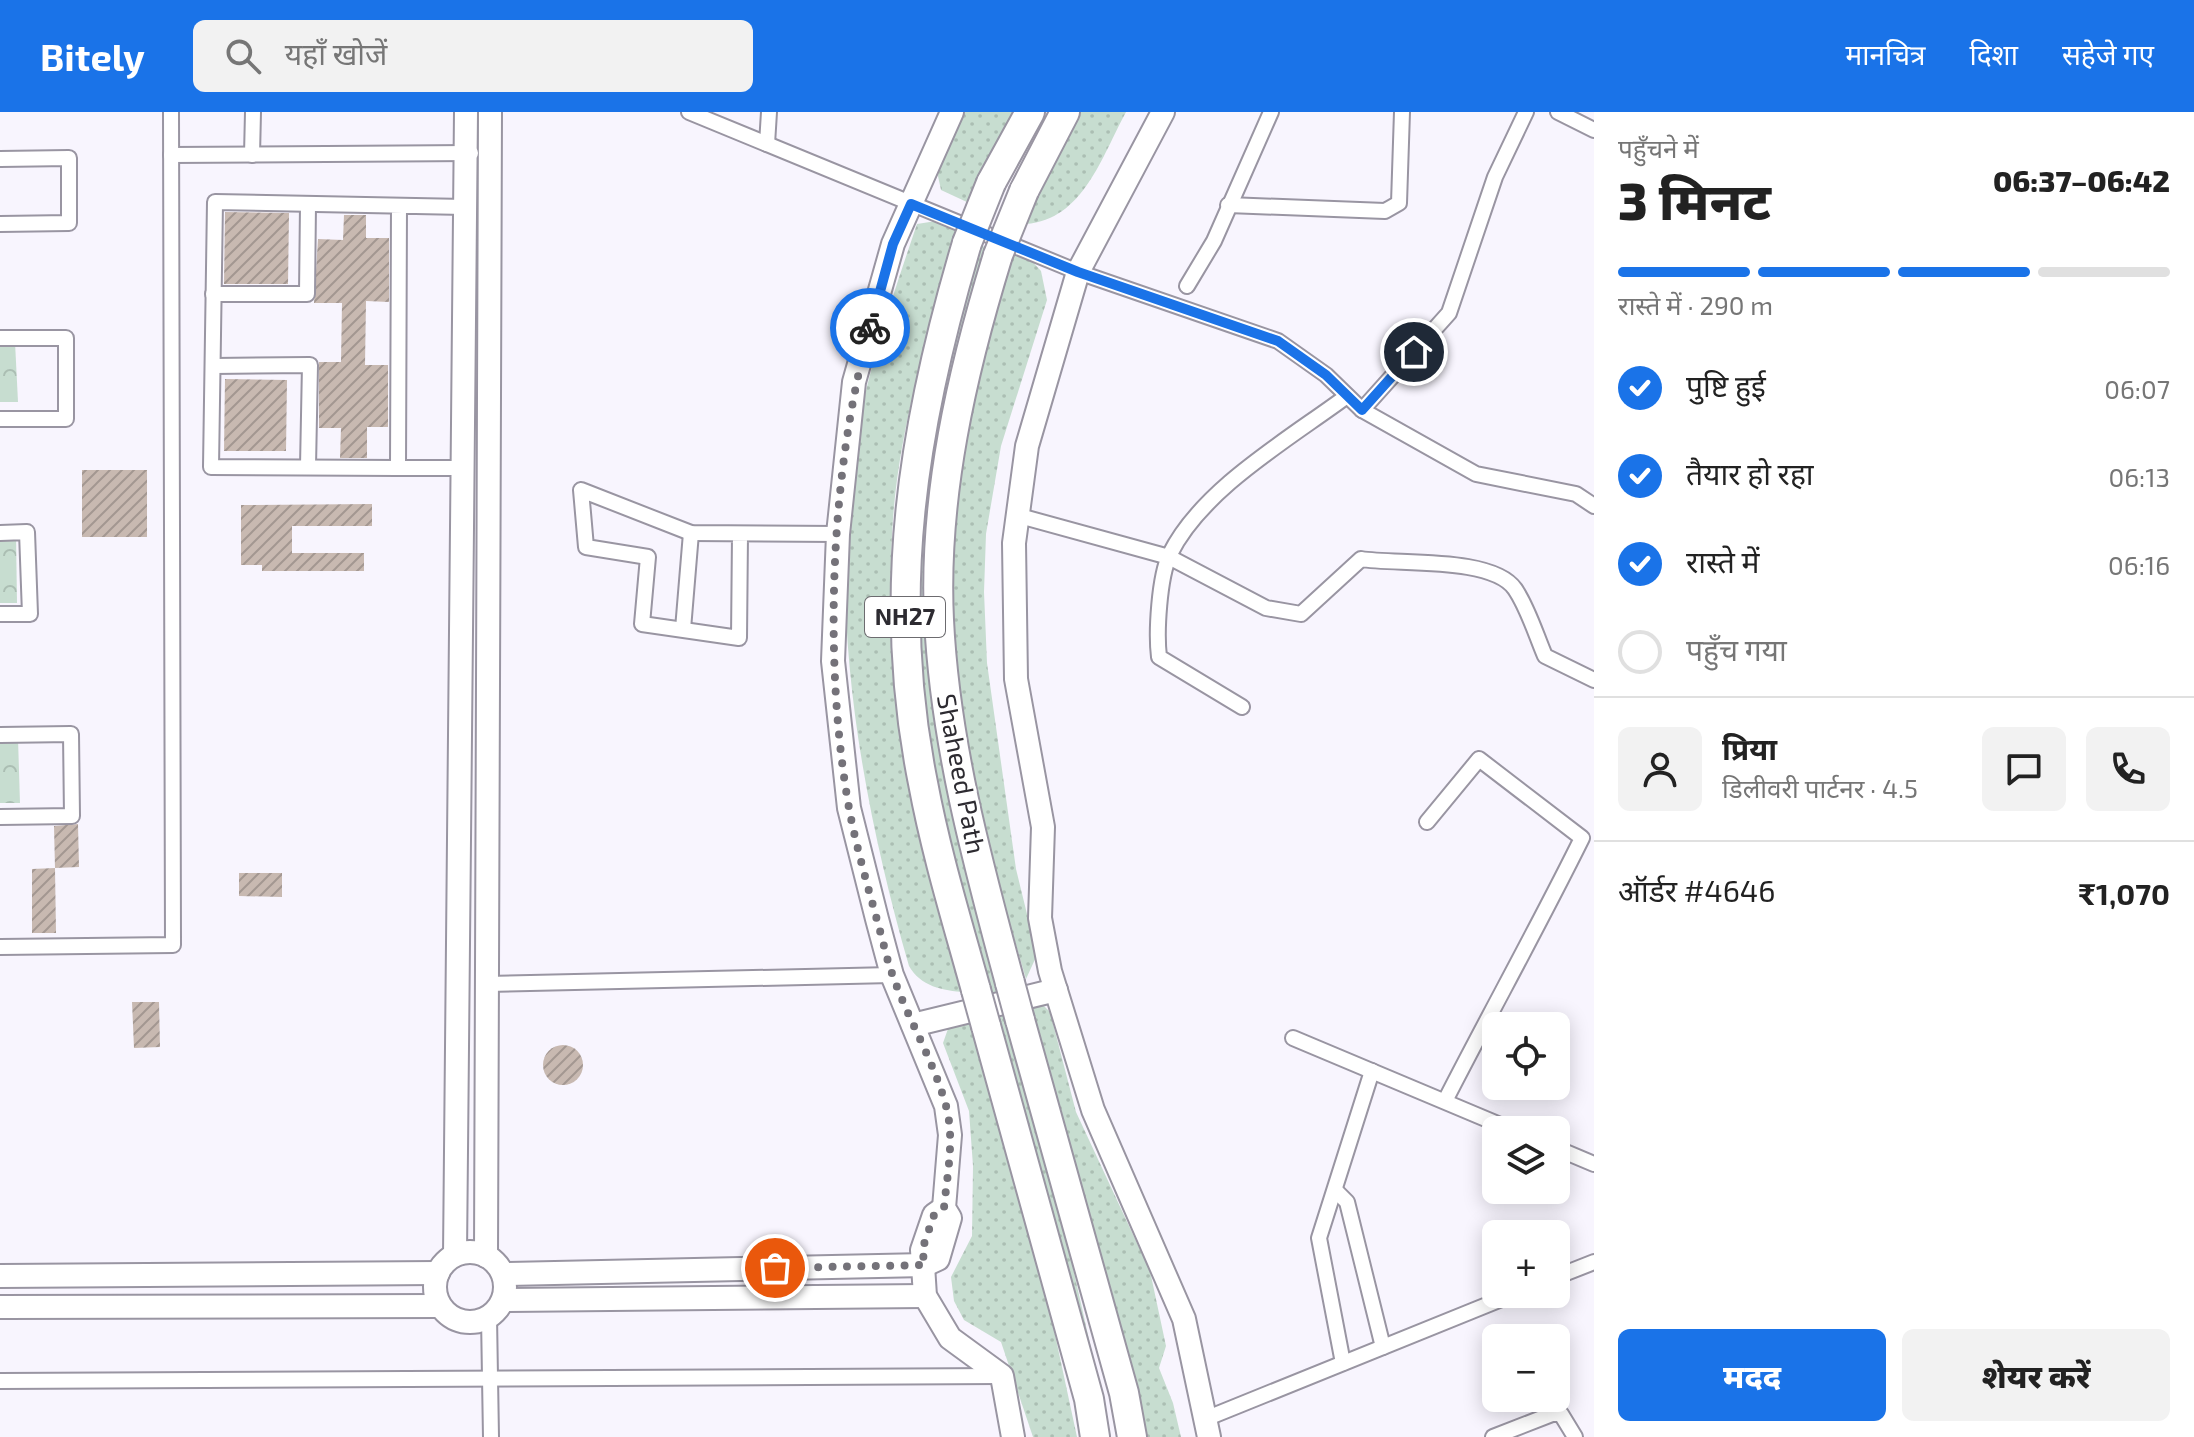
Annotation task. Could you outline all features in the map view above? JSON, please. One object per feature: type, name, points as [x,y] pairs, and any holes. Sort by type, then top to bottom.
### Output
[{"type":"highway","name":"Shaheed Path","points":[[1030,112],[991,183],[967,243],[925,400],[912,477],[904,620],[923,784],[976,990],[1089,1399],[1095,1437]]},
{"type":"highway","name":"Shaheed Path","points":[[1065,112],[1024,191],[998,255],[983,304],[954,436],[941,542],[939,618],[959,779],[1010,983],[1120,1378],[1132,1437]]},
{"type":"street","points":[[0,947],[173,945],[171,112]]},
{"type":"street","points":[[252,155],[253,112]]},
{"type":"street","points":[[455,1255],[466,112]]},
{"type":"street","points":[[486,1256],[490,112]]},
{"type":"street","points":[[689,112],[1078,272],[1278,341],[1362,410],[1476,474],[1576,494],[1594,506]]},
{"type":"street","points":[[767,144],[769,112]]},
{"type":"street","points":[[952,112],[893,244],[854,382],[838,534],[833,661],[849,808],[892,975],[946,1106],[950,1135],[944,1208],[934,1215],[922,1250],[925,1296],[950,1338],[1002,1376],[1013,1437]]},
{"type":"street","points":[[1163,112],[1078,272],[1027,446],[1016,515],[1016,679],[1043,827],[1040,918],[1056,990],[1093,1110],[1184,1319],[1207,1428],[1343,1363],[1482,1307]]},
{"type":"street","points":[[1187,286],[1214,241],[1271,112]]},
{"type":"street","points":[[1228,205],[1385,211],[1399,203],[1402,112]]},
{"type":"street","points":[[1362,410],[1449,313],[1495,177],[1526,112]]},
{"type":"street","points":[[1558,112],[1594,130]]},
{"type":"street","points":[[171,155],[490,153]]},
{"type":"street","points":[[0,159],[69,158],[69,223],[0,224]]},
{"type":"street","points":[[463,468],[211,467],[215,202],[465,207]]},
{"type":"street","points":[[213,294],[307,294],[308,205]]},
{"type":"street","points":[[398,468],[399,206]]},
{"type":"street","points":[[0,338],[66,338],[66,419],[0,419]]},
{"type":"street","points":[[214,366],[310,365],[308,466]]},
{"type":"street","points":[[1242,707],[1159,657],[1156,636],[1169,557],[1189,525],[1215,495],[1347,396]]},
{"type":"street","points":[[740,535],[739,638],[642,624],[648,557],[586,547],[581,490],[691,533],[838,534]]},
{"type":"street","points":[[1016,515],[1169,557],[1279,613],[1301,614],[1361,559],[1384,563],[1440,562],[1495,576],[1514,587],[1545,656],[1594,680]]},
{"type":"street","points":[[0,533],[27,532],[30,614],[0,614]]},
{"type":"street","points":[[683,629],[691,533]]},
{"type":"street","points":[[0,735],[71,734],[72,816],[0,817]]},
{"type":"street","points":[[1427,822],[1479,759],[1582,838],[1525,953],[1510,975],[1445,1101]]},
{"type":"street","points":[[487,984],[892,975]]},
{"type":"street","points":[[913,1025],[1056,990]]},
{"type":"street","points":[[1293,1038],[1482,1117]]},
{"type":"street","points":[[1343,1363],[1319,1238],[1337,1192],[1372,1071]]},
{"type":"street","points":[[1570,1154],[1594,1164]]},
{"type":"street","points":[[1337,1192],[1347,1202],[1383,1347]]},
{"type":"street","points":[[440,1306],[436,1294],[438,1273],[455,1255],[464,1252],[486,1256],[503,1274],[925,1265]]},
{"type":"street","points":[[1570,1271],[1594,1262]]},
{"type":"street","points":[[0,1276],[438,1273]]},
{"type":"street","points":[[491,1437],[490,1378],[496,1308],[503,1274]]},
{"type":"street","points":[[0,1307],[440,1306],[462,1321],[496,1308],[925,1296]]},
{"type":"street","points":[[0,1381],[1002,1376]]},
{"type":"street","points":[[1493,1437],[1552,1414],[1561,1414],[1569,1421],[1575,1437]]},
{"type":"green space","points":[[965,112],[1015,112],[969,203],[941,190],[936,167]]},
{"type":"green space","points":[[1076,112],[1126,112],[1099,166],[1076,198],[1046,220],[1026,224]]},
{"type":"green space","points":[[936,221],[960,226],[922,359],[902,448],[895,494],[892,586],[965,992],[926,983],[909,966],[863,770],[847,633],[845,565],[848,498],[862,406],[883,327],[917,224]]},
{"type":"green space","points":[[978,245],[990,248],[930,632],[1111,1437],[1099,1437],[923,742],[915,561],[925,465]]},
{"type":"green space","points":[[1015,253],[1030,259],[1041,271],[1047,300],[1001,446],[986,534],[984,592],[987,663],[1016,869],[1037,955],[1026,979],[988,844],[965,742],[955,650],[953,593],[959,476],[968,418],[995,306]]},
{"type":"green space","points":[[0,342],[15,342],[18,402],[0,402]]},
{"type":"green space","points":[[16,534],[17,603],[0,603],[0,535]]},
{"type":"green space","points":[[18,738],[20,803],[0,803],[0,739]]},
{"type":"green space","points":[[1028,999],[1040,1002],[1050,1012],[1076,1112],[1150,1271],[1166,1346],[1159,1368],[1173,1403],[1181,1437],[1134,1437]]},
{"type":"green space","points":[[970,1014],[1033,1232],[1077,1437],[1033,1437],[1001,1342],[964,1320],[954,1301],[951,1277],[972,1236],[973,1166],[969,1111],[943,1043],[949,1026]]},
{"type":"building","points":[[225,212],[289,213],[288,284],[224,284]]},
{"type":"building","points":[[344,215],[366,215],[366,238],[389,238],[389,302],[366,301],[365,365],[388,365],[388,427],[367,427],[367,458],[340,458],[341,428],[319,428],[319,362],[341,362],[342,303],[314,303],[318,239],[343,240]]},
{"type":"building","points":[[225,379],[287,380],[286,451],[224,451]]},
{"type":"building","points":[[82,470],[147,470],[147,537],[82,537]]},
{"type":"building","points":[[372,504],[372,526],[292,526],[292,553],[364,553],[364,571],[262,571],[262,565],[241,565],[241,505]]},
{"type":"building","points":[[78,824],[79,867],[55,868],[54,826]]},
{"type":"building","points":[[55,868],[56,933],[32,933],[32,869]]},
{"type":"building","points":[[239,873],[282,873],[282,897],[239,896]]},
{"type":"building","points":[[132,1002],[159,1002],[160,1047],[134,1048]]},
{"type":"building","points":[[563,1045],[577,1051],[583,1065],[577,1079],[563,1085],[549,1079],[543,1065],[549,1051]]},
{"type":"way so far","points":[[775,1268],[925,1265],[922,1250],[934,1215],[944,1208],[950,1135],[946,1106],[892,975],[849,808],[833,661],[838,534],[854,382],[870,328]]},
{"type":"route","points":[[870,328],[893,244],[911,204],[1078,272],[1278,341],[1326,375],[1362,410],[1414,352]]}]
